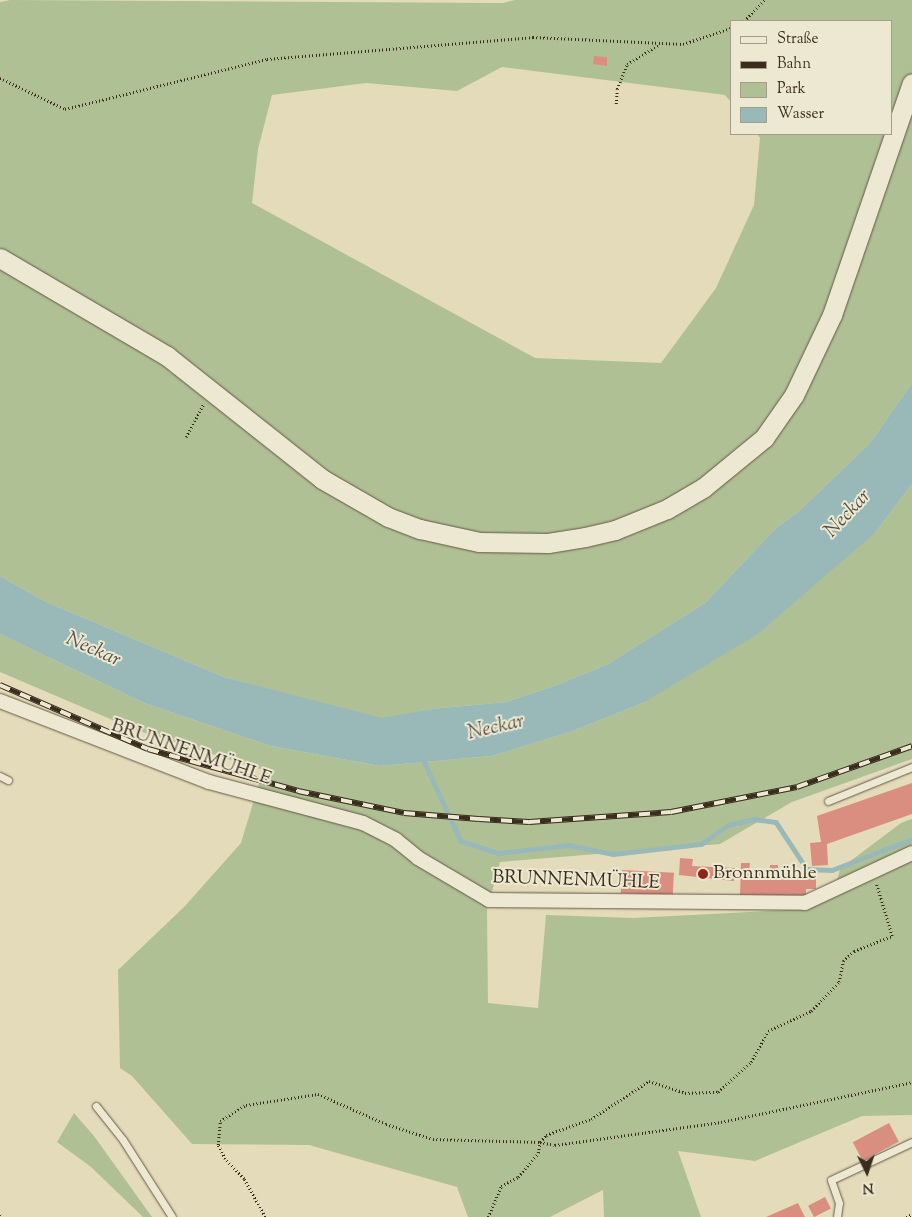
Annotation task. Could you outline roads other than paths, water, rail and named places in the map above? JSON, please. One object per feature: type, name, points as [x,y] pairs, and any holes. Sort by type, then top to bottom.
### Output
[{"type":"main road","points":[[0,258],[167,356],[213,390],[248,421],[322,478],[356,500],[420,529],[479,542],[548,543],[614,530],[667,509],[703,488],[764,438],[794,394],[819,346],[860,238],[912,82]]},
{"type":"street","name":"BRUNNENMÜHLE","points":[[0,701],[209,782],[363,823],[396,840],[418,858],[489,900],[805,903],[912,853]]},
{"type":"lane","points":[[828,801],[912,767]]},
{"type":"lane","points":[[0,776],[8,780]]},
{"type":"lane","points":[[96,1106],[123,1140],[172,1217]]},
{"type":"lane","points":[[837,1217],[839,1203],[831,1180],[912,1142]]},
{"type":"water","name":"Neckar","points":[[912,383],[912,484],[875,533],[758,634],[643,703],[573,731],[492,756],[380,766],[271,746],[144,703],[0,634],[0,576],[44,601],[224,677],[382,718],[431,709],[506,702],[557,685],[608,664],[705,603],[776,528],[798,512],[870,443]]},
{"type":"waterway","points":[[423,759],[461,841],[498,853],[569,845],[613,854],[701,844],[728,825],[754,819],[776,822],[807,869],[832,870],[912,839]]},
{"type":"railway","points":[[0,685],[148,749],[298,791],[404,813],[479,819],[529,822],[671,812],[797,787],[912,746]]},
{"type":"place","name":"Bronnmühle","points":[[703,874]]}]
